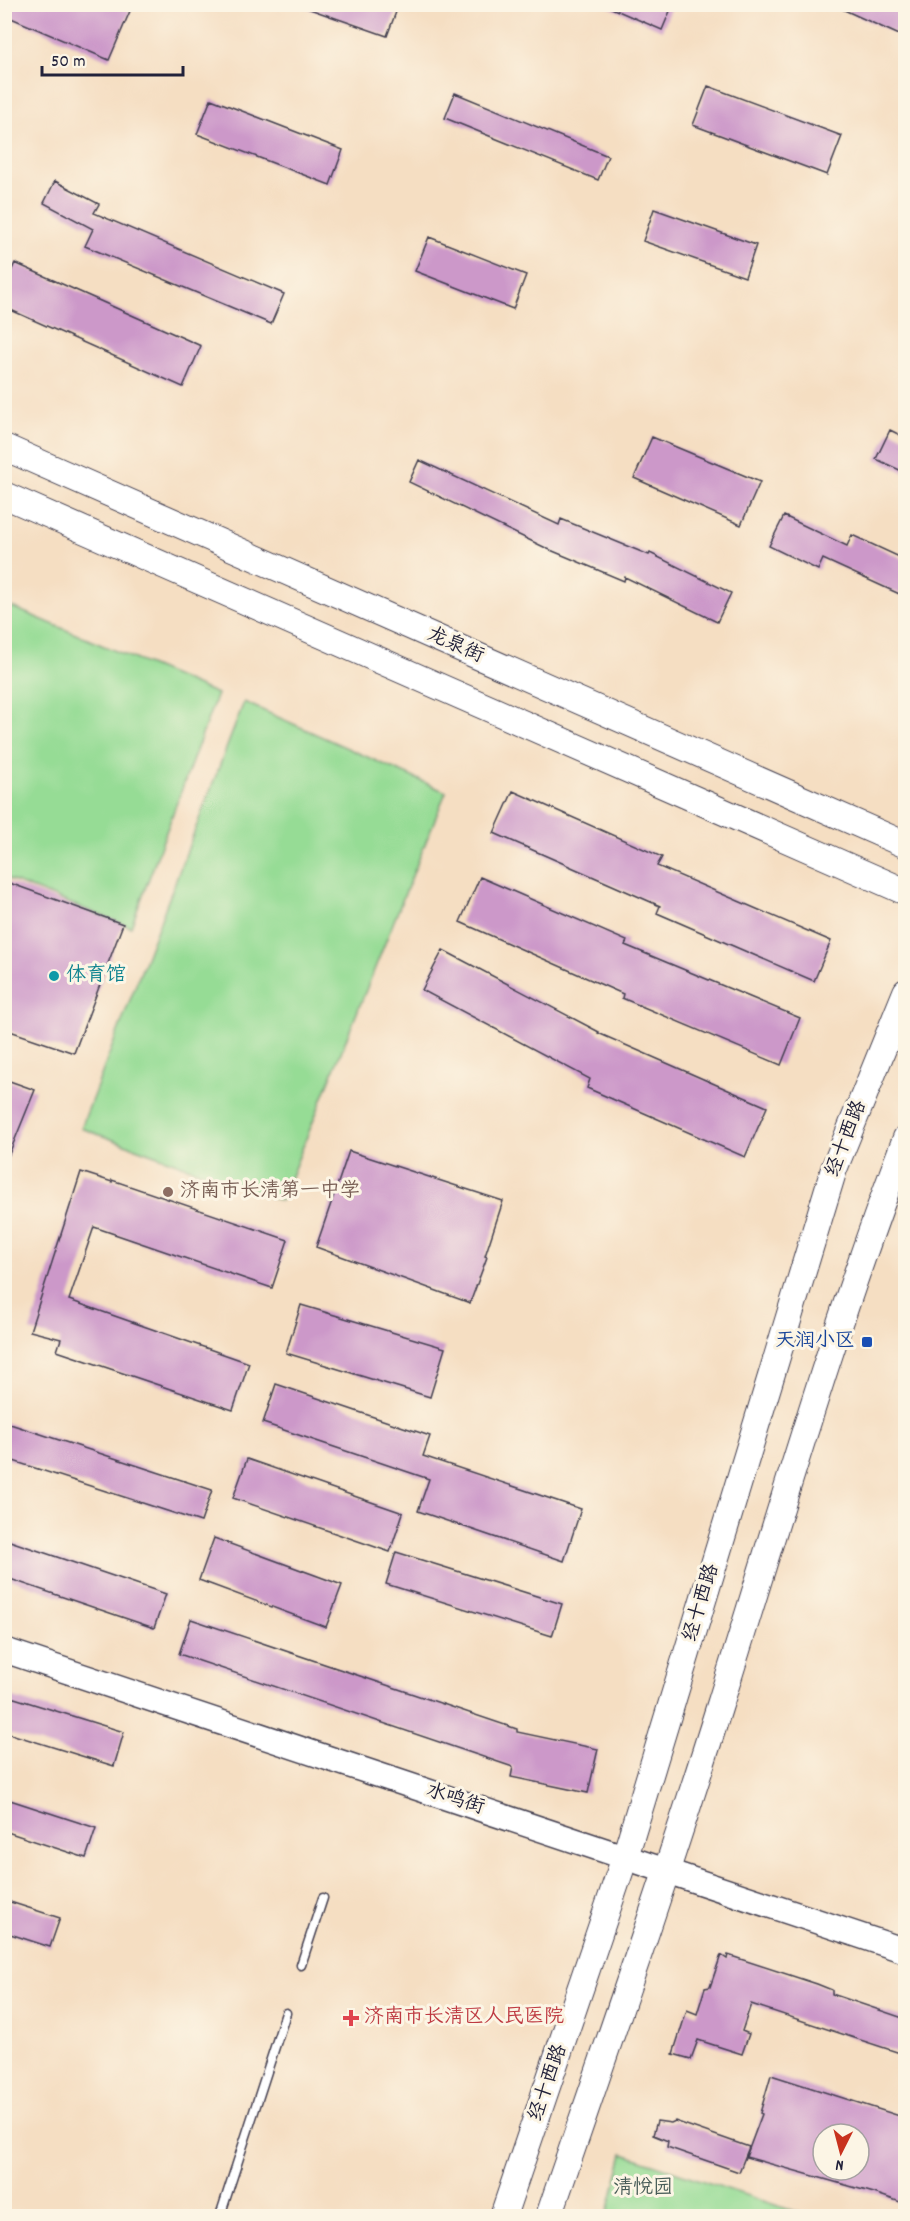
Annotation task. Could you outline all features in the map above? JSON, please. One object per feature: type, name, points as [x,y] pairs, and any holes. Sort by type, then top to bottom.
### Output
[{"type":"main road","name":"龙泉街","points":[[4,447],[906,845]]},
{"type":"main road","points":[[4,495],[906,892]]},
{"type":"main road","name":"经十西路","points":[[503,2217],[625,1857],[834,1169],[906,992]]},
{"type":"main road","points":[[549,2217],[668,1872],[840,1321],[872,1225],[906,1138]]},
{"type":"street","name":"水鸣街","points":[[4,1650],[906,1951]]},
{"type":"lane","points":[[302,1965],[323,1898]]},
{"type":"lane","points":[[220,2217],[286,2013]]},
{"type":"green space","points":[[5,604],[217,694],[131,927],[5,878]]},
{"type":"green space","points":[[244,702],[446,792],[281,1201],[81,1128]]},
{"type":"green space","name":"清悦园","points":[[623,2154],[808,2216],[607,2216]]},
{"type":"building","points":[[4,4],[115,4],[130,11],[109,60],[4,15]]},
{"type":"building","points":[[305,4],[399,4],[387,36],[304,7]]},
{"type":"building","points":[[602,4],[673,4],[662,30]]},
{"type":"building","points":[[831,4],[906,4],[906,38]]},
{"type":"building","points":[[708,86],[842,136],[827,175],[693,125]]},
{"type":"building","points":[[455,93],[608,156],[598,180],[445,118]]},
{"type":"building","points":[[211,99],[343,150],[330,185],[197,134]]},
{"type":"building","points":[[55,181],[99,204],[94,213],[284,294],[271,324],[85,246],[93,229],[44,203]]},
{"type":"building","points":[[654,209],[756,245],[745,277],[643,241]]},
{"type":"building","points":[[429,237],[526,275],[513,309],[415,271]]},
{"type":"building","points":[[15,263],[201,346],[183,387],[4,307],[4,287]]},
{"type":"building","points":[[890,430],[906,438],[906,473],[876,459]]},
{"type":"building","points":[[652,437],[760,482],[741,525],[634,478]]},
{"type":"building","points":[[419,460],[559,525],[561,519],[649,555],[650,553],[731,593],[717,622],[625,577],[624,581],[548,549],[409,482]]},
{"type":"building","points":[[784,516],[847,546],[852,535],[906,560],[906,597],[823,559],[818,570],[769,546]]},
{"type":"building","points":[[513,791],[662,857],[657,866],[831,941],[814,981],[657,913],[660,906],[494,833]]},
{"type":"building","points":[[480,877],[627,941],[625,945],[800,1018],[781,1065],[622,998],[623,994],[460,922]]},
{"type":"building","name":"体育馆","points":[[4,881],[123,924],[74,1053],[4,1029]]},
{"type":"building","points":[[443,950],[598,1033],[767,1107],[745,1157],[587,1088],[590,1079],[422,990]]},
{"type":"building","points":[[4,1079],[35,1090],[5,1164],[4,1164]]},
{"type":"building","points":[[349,1151],[503,1201],[485,1256],[487,1257],[470,1303],[316,1247]]},
{"type":"building","points":[[81,1172],[112,1182],[112,1180],[288,1240],[272,1288],[94,1227],[69,1300],[249,1363],[233,1410],[57,1351],[61,1339],[30,1331]]},
{"type":"building","points":[[301,1305],[445,1348],[430,1397],[286,1353]]},
{"type":"building","points":[[276,1384],[430,1436],[423,1456],[581,1509],[564,1561],[418,1511],[429,1479],[263,1423]]},
{"type":"building","points":[[4,1422],[212,1490],[201,1522],[4,1458]]},
{"type":"building","points":[[247,1459],[403,1513],[390,1552],[233,1498]]},
{"type":"building","points":[[214,1538],[342,1585],[326,1627],[199,1580]]},
{"type":"building","points":[[4,1539],[166,1594],[154,1628],[4,1577]]},
{"type":"building","points":[[396,1552],[562,1604],[552,1636],[386,1584]]},
{"type":"building","points":[[191,1619],[517,1729],[517,1732],[598,1749],[588,1793],[511,1777],[513,1767],[179,1654]]},
{"type":"building","points":[[11,1697],[124,1732],[114,1766],[4,1732],[4,1718]]},
{"type":"building","points":[[4,1798],[96,1828],[86,1858],[4,1831]]},
{"type":"building","points":[[4,1900],[60,1918],[50,1947],[4,1932]]},
{"type":"building","points":[[721,1955],[727,1959],[728,1955],[817,1984],[832,1990],[832,1994],[906,2019],[906,2055],[751,2004],[742,2031],[749,2034],[742,2054],[698,2040],[691,2059],[673,2054],[687,2010],[697,2014],[705,1988],[710,1987]]},
{"type":"building","points":[[771,2075],[906,2118],[906,2204],[835,2182],[871,2182],[871,2122],[811,2122],[811,2175],[746,2157],[762,2114],[760,2113]]},
{"type":"building","points":[[657,2121],[671,2123],[675,2121],[749,2147],[739,2172],[667,2147],[668,2141],[653,2135]]},
{"type":"place","name":"体育馆","points":[[54,976]]},
{"type":"place","name":"济南市长清第一中学","points":[[168,1192]]},
{"type":"place","name":"天润小区","points":[[867,1342]]},
{"type":"place","name":"济南市长清区人民医院","points":[[351,2018]]}]
